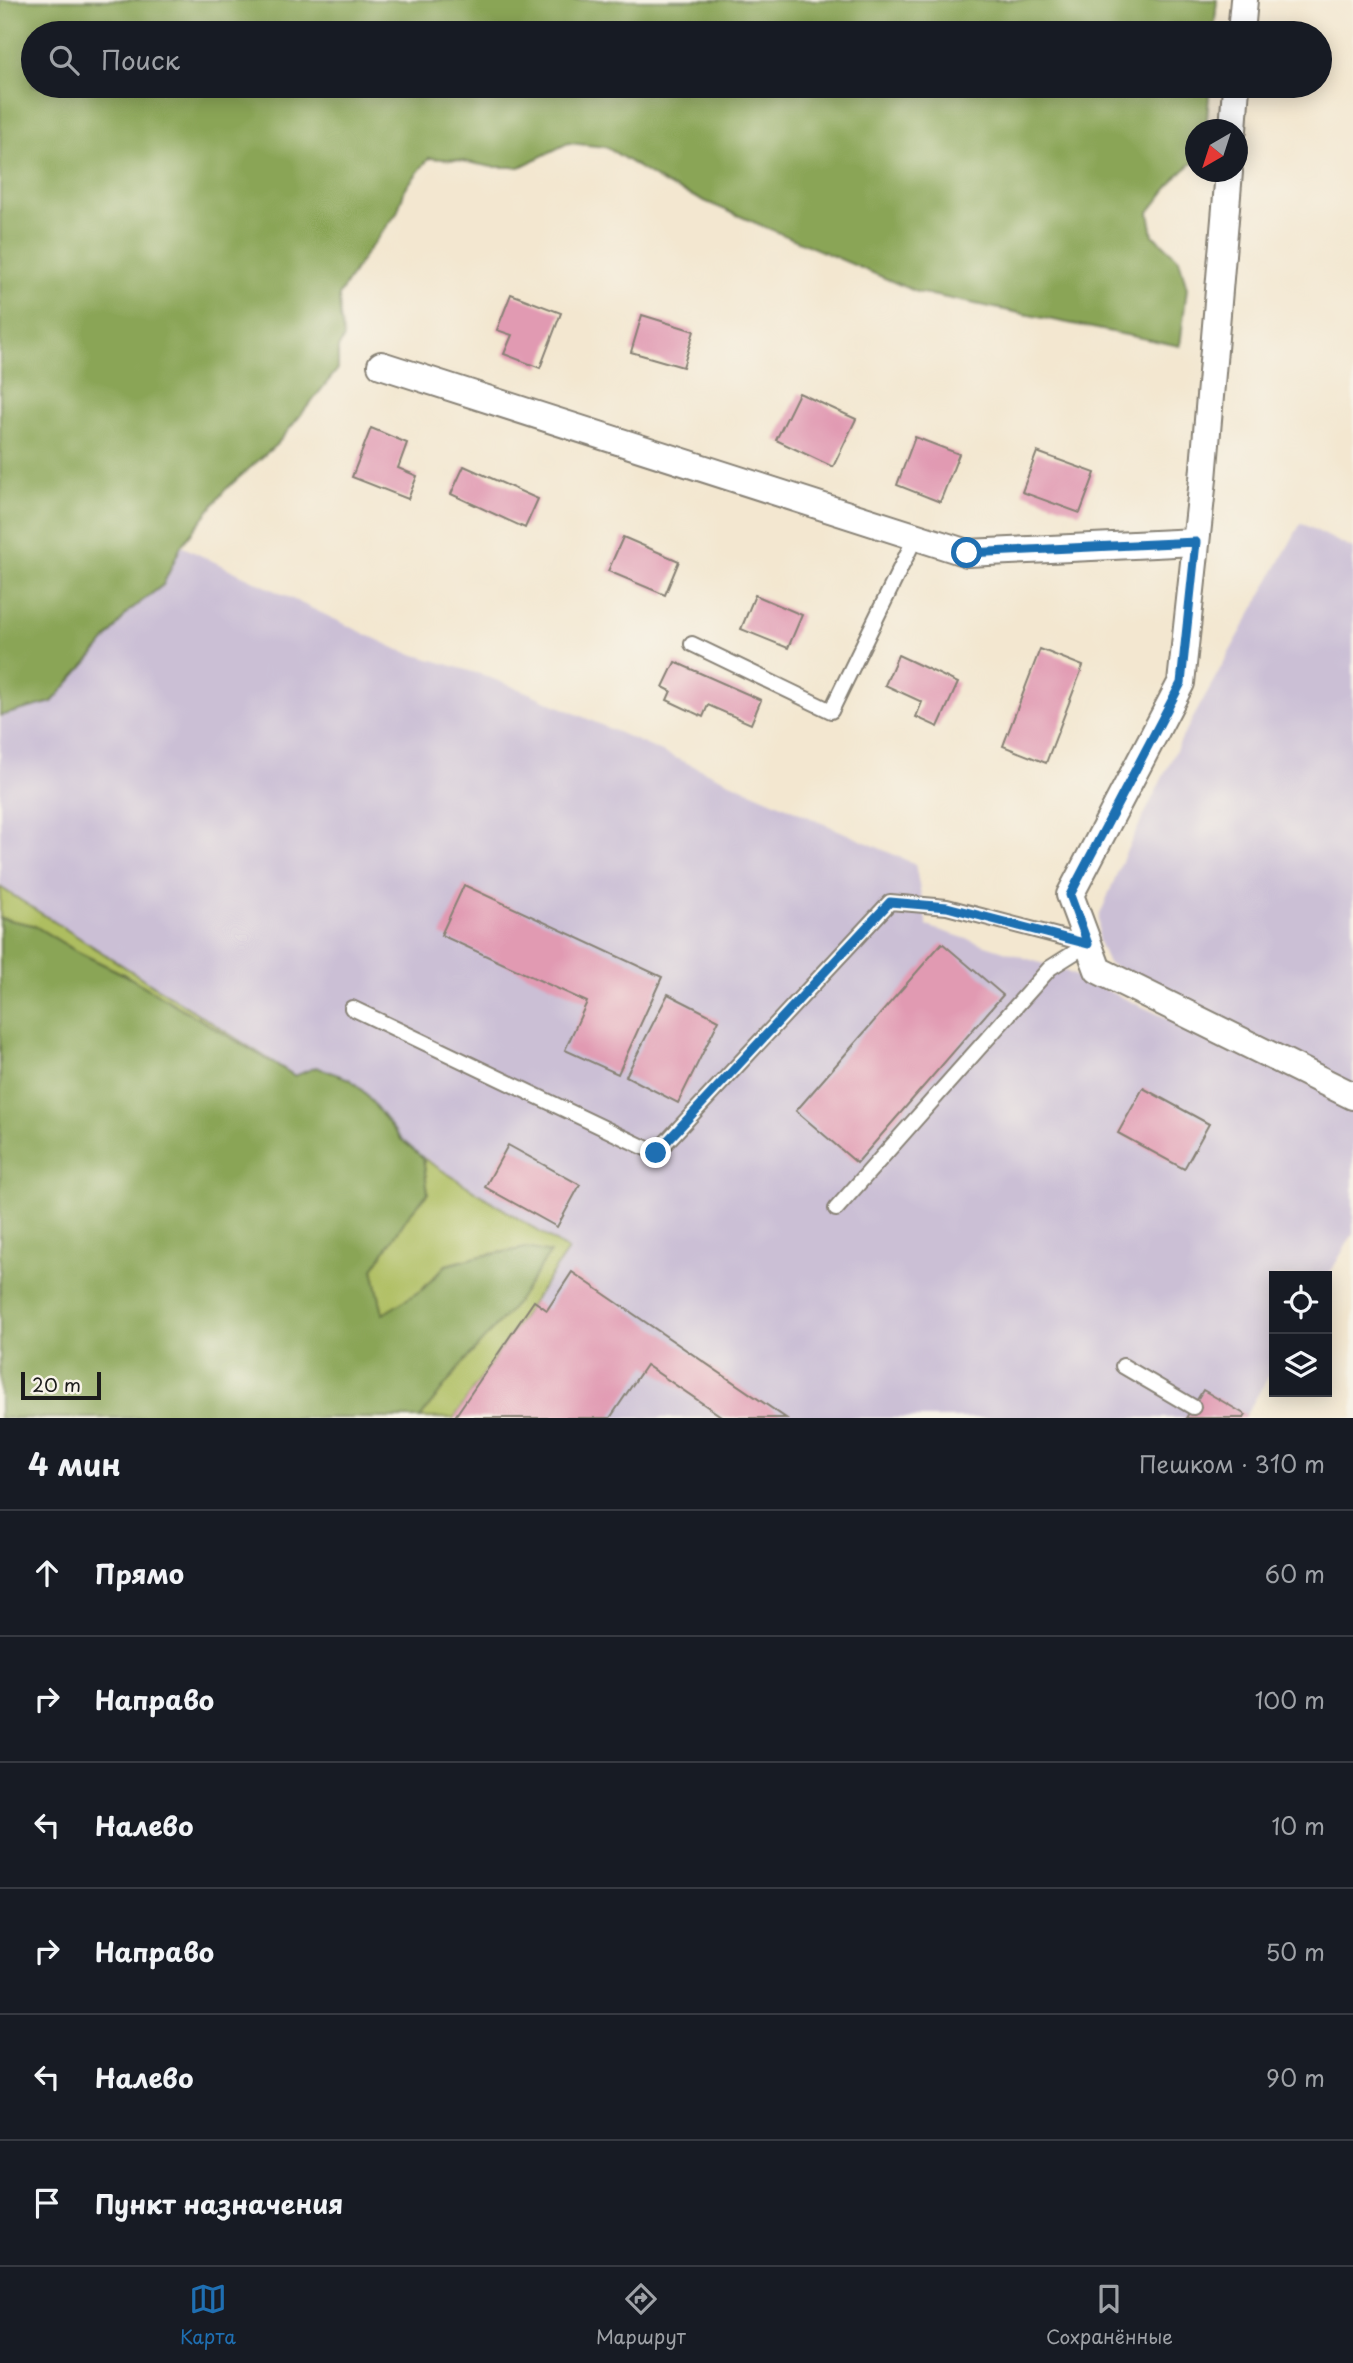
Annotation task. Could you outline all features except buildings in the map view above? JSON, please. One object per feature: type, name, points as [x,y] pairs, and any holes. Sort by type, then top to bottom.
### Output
[{"type":"street","points":[[1242,21],[1244,0]]},
{"type":"street","points":[[1234,119],[1235,98]]},
{"type":"street","points":[[1228,182],[1181,683],[1070,895],[1098,970],[1353,1096]]},
{"type":"street","points":[[381,365],[967,553],[1196,542]]},
{"type":"lane","points":[[692,644],[831,711],[916,536]]},
{"type":"lane","points":[[352,1008],[656,1153],[890,902],[947,907],[1088,944]]},
{"type":"lane","points":[[836,1209],[1050,968],[1088,944]]},
{"type":"lane","points":[[1123,1366],[1193,1407]]},
{"type":"shaded area","points":[[1301,523],[1353,549],[1353,1085],[1108,963],[1098,940],[1099,917],[1125,854],[1182,738]]},
{"type":"shaded area","points":[[181,546],[399,650],[483,675],[529,693],[915,864],[927,926],[1065,971],[1353,1104],[1353,1234],[1331,1271],[1269,1271],[1269,1376],[1244,1418],[454,1418],[568,1249],[0,887],[0,716],[52,702],[129,611],[163,585]]},
{"type":"green space","points":[[0,0],[1217,0],[1215,21],[21,21],[21,98],[1209,98],[1207,119],[1185,119],[1185,169],[1149,212],[1153,235],[1179,259],[1187,288],[1180,346],[917,292],[667,185],[606,147],[568,143],[520,167],[492,167],[429,158],[405,189],[397,213],[364,256],[339,295],[344,338],[338,348],[338,369],[278,443],[225,490],[181,546],[163,585],[129,611],[52,702],[0,716]]},
{"type":"green space","points":[[0,887],[295,1076],[125,975],[76,951],[33,925],[0,918]]},
{"type":"green space","points":[[0,918],[33,925],[76,951],[125,975],[295,1076],[316,1067],[350,1079],[365,1093],[401,1139],[423,1158],[428,1193],[408,1216],[373,1269],[383,1314],[423,1289],[446,1265],[527,1248],[550,1253],[515,1305],[462,1364],[420,1418],[0,1418]]},
{"type":"green space","points":[[423,1158],[568,1250],[454,1418],[420,1418],[462,1364],[527,1248],[446,1265],[423,1289],[383,1315],[373,1269],[408,1216],[428,1193]]},
{"type":"route","points":[[656,1153],[890,902],[947,907],[1088,944],[1070,895],[1181,683],[1196,542],[967,553]]}]
